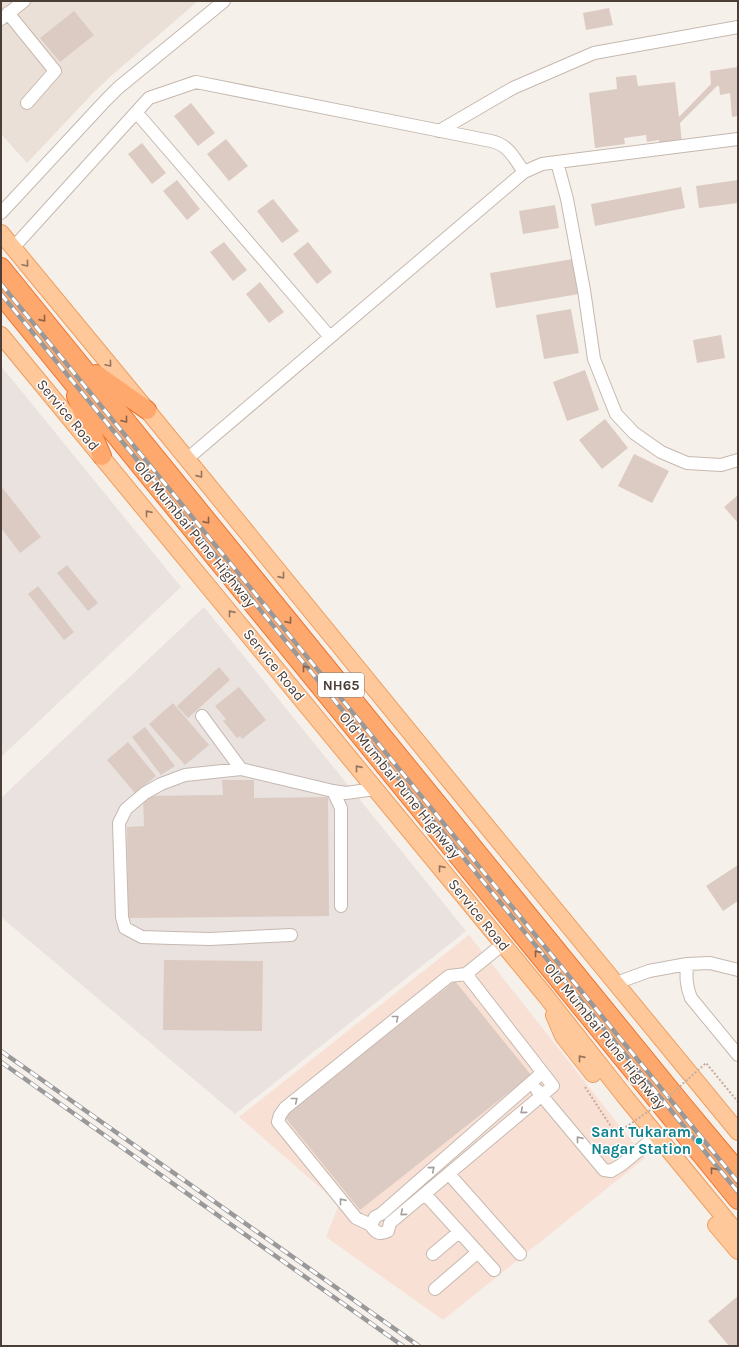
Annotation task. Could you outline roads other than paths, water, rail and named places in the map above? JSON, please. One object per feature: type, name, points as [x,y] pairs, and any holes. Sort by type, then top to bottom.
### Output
[{"type":"highway","name":"Old Mumbai Pune Highway","points":[[1,267],[73,369],[738,1200]]},
{"type":"highway","name":"Old Mumbai Pune Highway","points":[[1,295],[73,369],[738,1171]]},
{"type":"highway","points":[[73,369],[147,410]]},
{"type":"highway","points":[[73,369],[102,456]]},
{"type":"main road","points":[[1,234],[147,410],[738,1132]]},
{"type":"main road","name":"Service Road","points":[[1,335],[545,996]]},
{"type":"main road","points":[[545,996],[563,1036],[738,1251]]},
{"type":"main road","points":[[545,996],[631,1104],[738,1234]]},
{"type":"street","points":[[24,1],[5,16],[55,71],[27,103]]},
{"type":"street","points":[[1,213],[118,88],[224,1]]},
{"type":"street","points":[[440,131],[513,88],[594,53],[738,27]]},
{"type":"street","points":[[13,248],[149,98],[196,82],[498,143],[508,150],[524,172]]},
{"type":"street","points":[[136,112],[330,337]]},
{"type":"street","points":[[187,459],[524,172],[542,164],[738,139]]},
{"type":"street","points":[[557,162],[571,222],[584,290],[594,359],[616,414],[634,433],[661,452],[686,463],[721,465],[738,460]]},
{"type":"street","points":[[202,716],[241,769]]},
{"type":"street","points":[[291,935],[210,939],[142,937],[125,928],[122,917],[119,823],[126,809],[145,793],[176,778],[185,775],[241,769],[333,791],[346,792],[375,789]]},
{"type":"street","points":[[333,791],[341,808],[341,906]]},
{"type":"street","points":[[466,974],[553,1086],[390,1223],[388,1231],[382,1234],[377,1233],[373,1230],[371,1225],[356,1218],[278,1122],[280,1115],[285,1108],[449,976],[466,974],[503,944]]},
{"type":"street","points":[[616,984],[649,971],[687,964],[710,963],[738,970]]},
{"type":"street","points":[[687,964],[687,987],[691,998],[738,1055]]},
{"type":"street","points":[[371,1225],[375,1217],[381,1214],[542,1073]]},
{"type":"street","points":[[530,1083],[542,1095],[604,1170],[611,1171],[621,1165],[648,1142]]},
{"type":"street","points":[[449,1174],[520,1254]]},
{"type":"street","points":[[425,1194],[494,1270]]},
{"type":"street","points":[[433,1254],[459,1232]]},
{"type":"street","points":[[436,1289],[478,1252]]},
{"type":"railway","points":[[1,284],[738,1182]]},
{"type":"railway","points":[[1,294],[738,1192]]},
{"type":"railway","points":[[1,1051],[419,1346]]},
{"type":"railway","points":[[1,1062],[403,1346]]},
{"type":"place","name":"Sant Tukaram Nagar Station","points":[[699,1141]]}]
